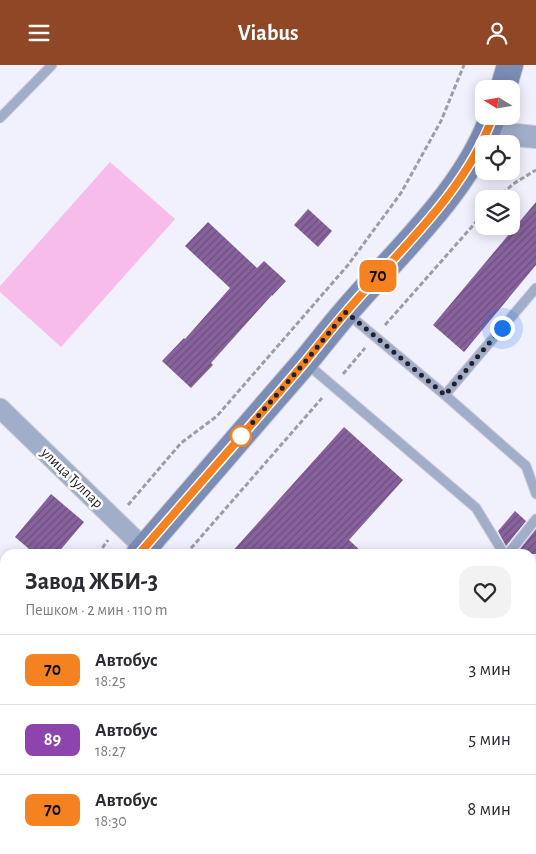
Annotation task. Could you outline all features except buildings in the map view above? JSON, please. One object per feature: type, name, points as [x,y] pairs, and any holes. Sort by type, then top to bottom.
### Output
[{"type":"main road","points":[[505,80],[510,65]]},
{"type":"main road","points":[[143,549],[346,312],[444,202],[469,165],[489,125]]},
{"type":"street","points":[[494,125],[536,137]]},
{"type":"street","name":"улица Тулпар","points":[[0,408],[117,521],[139,549]]},
{"type":"lane","points":[[0,118],[52,65]]},
{"type":"lane","points":[[445,395],[536,288]]},
{"type":"lane","points":[[346,312],[526,466],[536,494]]},
{"type":"lane","points":[[305,362],[476,507],[501,549]]},
{"type":"lane","points":[[512,549],[536,519]]},
{"type":"path","points":[[102,549],[112,534],[125,508],[181,443],[217,416],[348,265],[402,193],[441,121],[464,65]]},
{"type":"path","points":[[507,190],[536,170]]},
{"type":"shaded area","points":[[110,162],[175,219],[61,347],[0,292],[0,286]]},
{"type":"bus line","name":"70","points":[[143,549],[346,312],[444,202],[469,165],[490,125]]},
{"type":"route","points":[[241,436],[346,312],[445,395],[502,328]]}]
